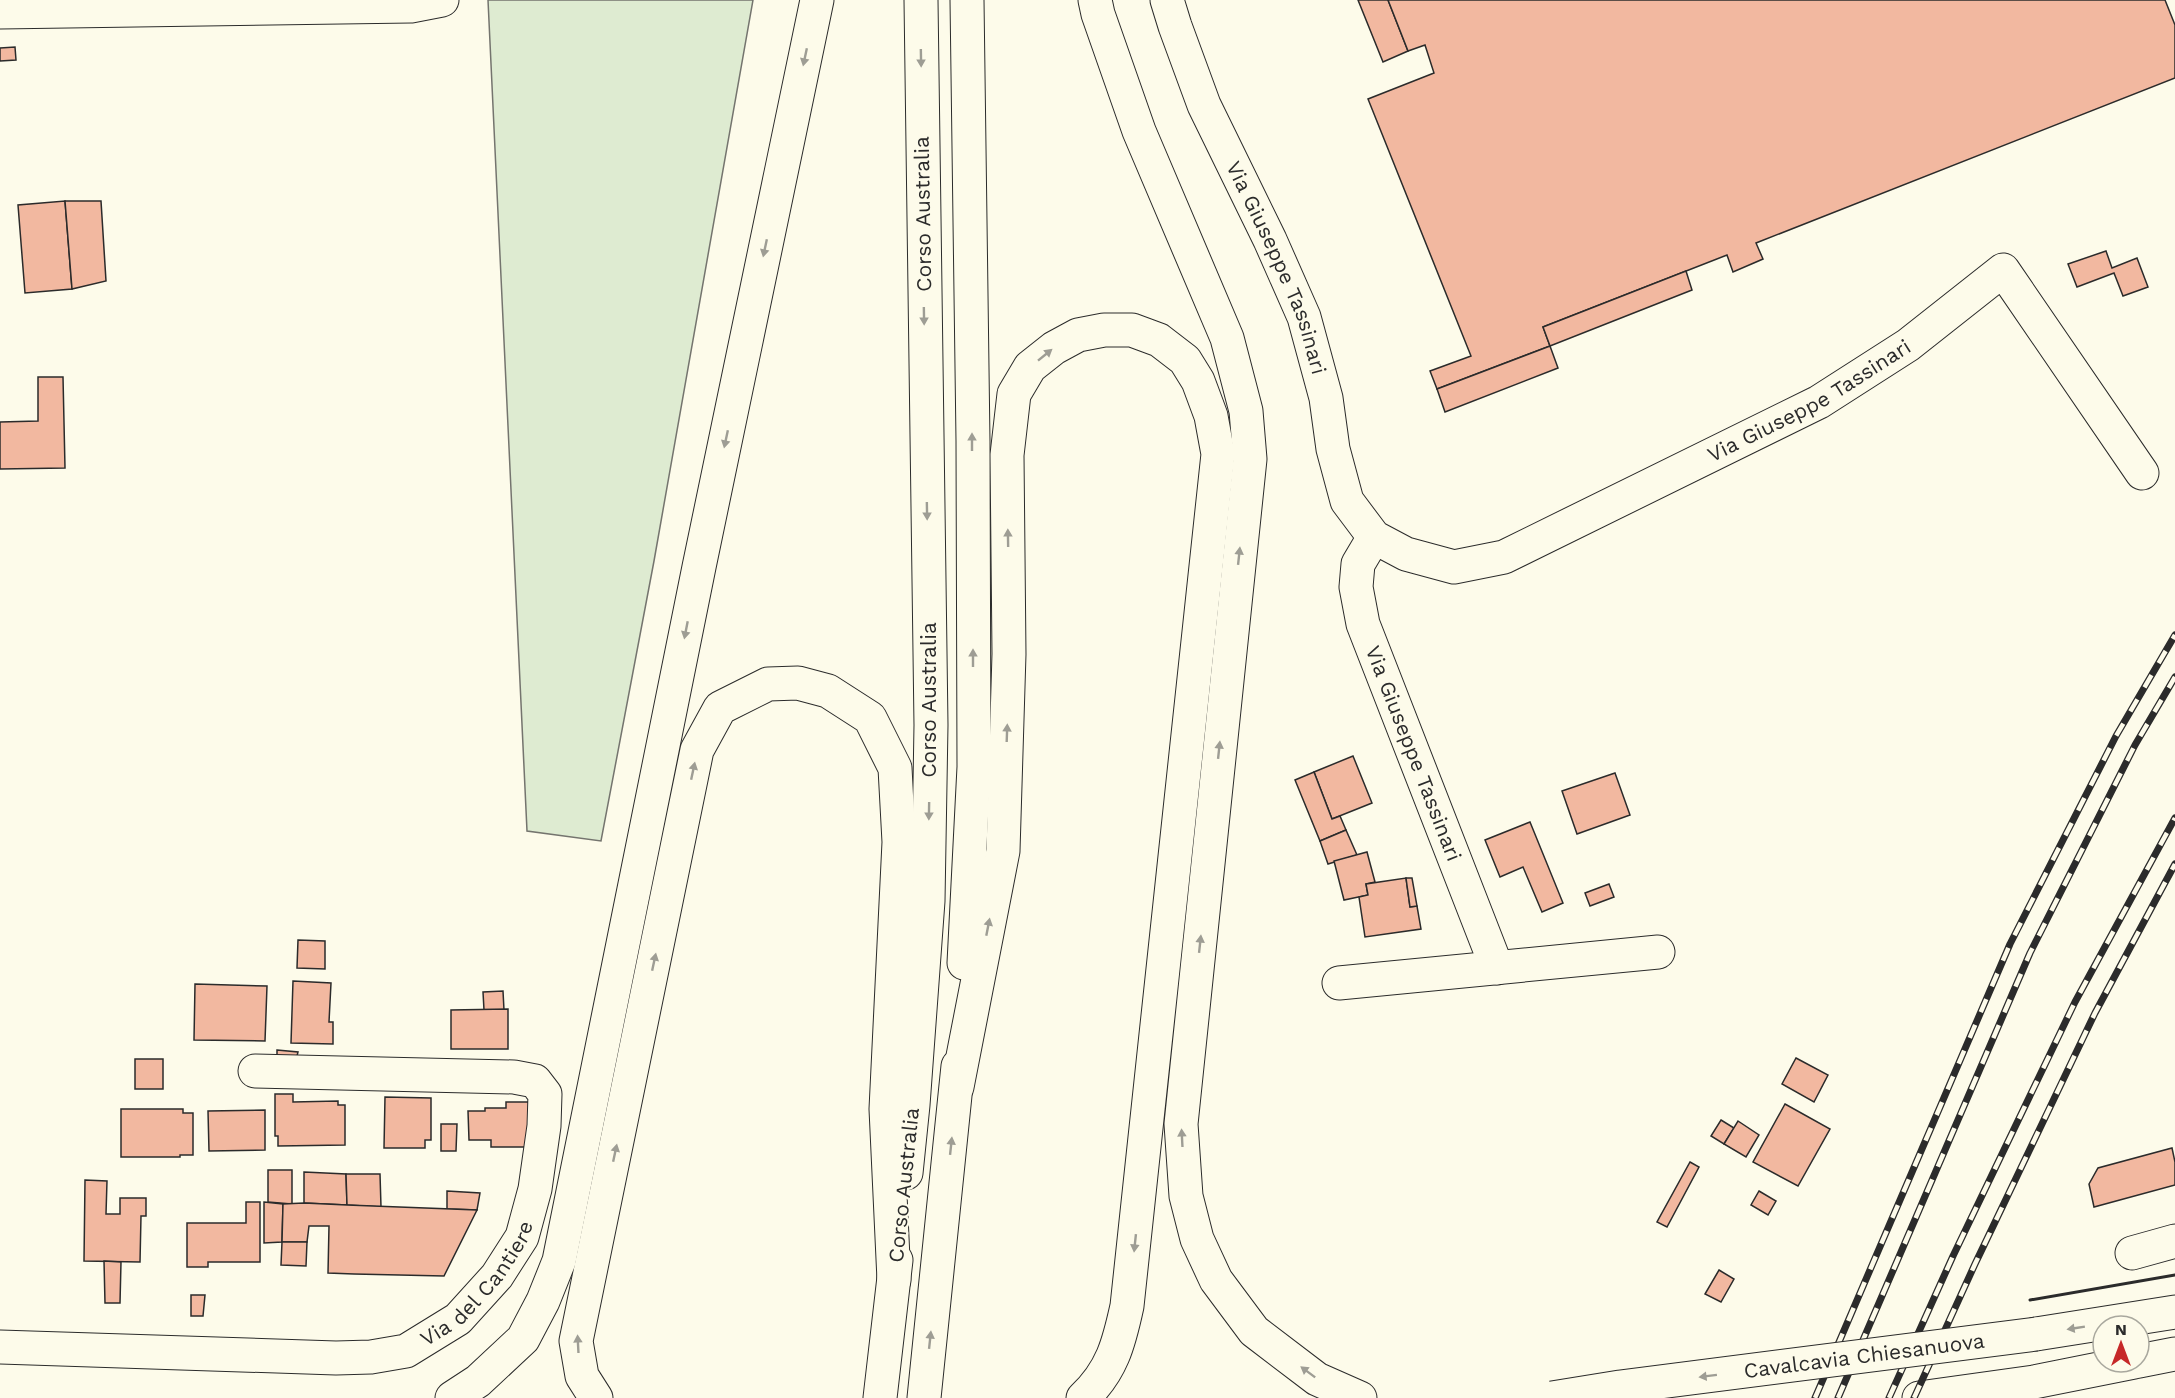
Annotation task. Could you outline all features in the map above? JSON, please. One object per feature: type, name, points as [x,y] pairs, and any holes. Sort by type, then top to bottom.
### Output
[{"type":"main road","points":[[0,12],[411,6],[441,0]]},
{"type":"main road","points":[[452,1398],[478,1381],[523,1339],[543,1301],[559,1260],[699,567],[817,0]]},
{"type":"main road","name":"Corso Australia","points":[[880,1398],[913,1105],[928,901],[931,725],[921,0]]},
{"type":"main road","name":"Corso Australia","points":[[924,1398],[957,1087],[974,767],[973,453],[967,0]]},
{"type":"main road","points":[[1095,0],[1139,130],[1227,338],[1246,411],[1250,459],[1181,1124],[1186,1196],[1197,1239],[1216,1280],[1254,1331],[1317,1379],[1360,1398]]},
{"type":"main road","name":"Via Giuseppe Tassinari","points":[[1167,0],[1174,26],[1204,105],[1270,240],[1304,317],[1326,398],[1333,449],[1347,501],[1374,537],[1406,554],[1454,567],[1504,557],[1819,402],[1908,345],[2002,270],[2142,473]]},
{"type":"main road","points":[[957,1087],[1003,851],[1009,654],[1007,455],[1014,394],[1030,367],[1054,348],[1078,335],[1104,330],[1132,330],[1159,340],[1185,360],[1198,381],[1211,416],[1218,454],[1127,1306],[1119,1344],[1097,1385],[1083,1398]]},
{"type":"main road","name":"Via Giuseppe Tassinari","points":[[1374,537],[1358,564],[1356,587],[1364,624],[1497,968]]},
{"type":"main road","points":[[596,1398],[582,1376],[576,1341],[697,750],[720,708],[768,684],[798,683],[828,691],[870,718],[895,768],[899,842],[886,1109],[894,1280]]},
{"type":"main road","points":[[1339,983],[1658,952]]},
{"type":"main road","name":"Via del Cantiere","points":[[0,1347],[336,1358],[371,1357],[406,1351],[458,1319],[497,1276],[522,1237],[536,1189],[543,1126],[545,1094],[536,1081],[513,1077],[255,1071]]},
{"type":"main road","points":[[2132,1253],[2175,1241]]},
{"type":"main road","name":"Cavalcavia Chiesanuova","points":[[1552,1398],[1620,1387],[2036,1334],[2175,1312]]},
{"type":"main road","points":[[2151,1359],[2175,1354]]},
{"type":"main road","points":[[1918,1398],[2034,1382],[2091,1371]]},
{"type":"green space","points":[[488,0],[753,0],[654,561],[601,841],[527,831]]},
{"type":"building","points":[[1358,0],[1388,0],[1408,51],[1383,62]]},
{"type":"building","points":[[1388,0],[2165,0],[2175,25],[2175,78],[1756,243],[1763,259],[1733,272],[1727,255],[1543,327],[1550,346],[1437,389],[1430,371],[1471,356],[1368,99],[1434,73],[1425,45],[1408,51]]},
{"type":"building","points":[[15,47],[16,60],[0,61],[0,48]]},
{"type":"building","points":[[65,201],[72,289],[25,293],[18,205]]},
{"type":"building","points":[[65,201],[101,201],[106,281],[72,289]]},
{"type":"building","points":[[2106,251],[2112,268],[2137,258],[2148,287],[2123,296],[2114,273],[2077,287],[2068,264]]},
{"type":"building","points":[[1686,271],[1692,290],[1550,346],[1543,327]]},
{"type":"building","points":[[1550,346],[1558,368],[1445,412],[1437,389]]},
{"type":"building","points":[[38,377],[63,377],[65,468],[0,469],[0,422],[38,421]]},
{"type":"building","points":[[1353,756],[1372,803],[1332,819],[1314,772]]},
{"type":"building","points":[[1314,772],[1332,819],[1340,816],[1346,830],[1320,841],[1295,780]]},
{"type":"building","points":[[1615,773],[1630,815],[1577,834],[1562,791]]},
{"type":"building","points":[[1530,822],[1563,903],[1542,912],[1523,867],[1500,877],[1485,840]]},
{"type":"building","points":[[1346,830],[1357,855],[1328,864],[1320,841]]},
{"type":"building","points":[[1367,852],[1375,882],[1366,884],[1368,895],[1344,900],[1334,861]]},
{"type":"building","points":[[1406,878],[1410,907],[1417,906],[1421,929],[1365,937],[1359,897],[1368,895],[1366,884]]},
{"type":"building","points":[[1406,878],[1412,878],[1417,906],[1410,907]]},
{"type":"building","points":[[1609,884],[1614,897],[1590,906],[1585,893]]},
{"type":"building","points":[[298,940],[325,941],[325,969],[297,968]]},
{"type":"building","points":[[293,981],[331,983],[329,1022],[333,1022],[333,1044],[291,1043]]},
{"type":"building","points":[[195,984],[267,986],[265,1041],[194,1040]]},
{"type":"building","points":[[503,991],[504,1010],[484,1010],[483,992]]},
{"type":"building","points":[[508,1009],[508,1049],[451,1049],[451,1010]]},
{"type":"building","points":[[277,1050],[298,1052],[297,1056],[277,1056]]},
{"type":"building","points":[[1796,1058],[1828,1075],[1814,1102],[1782,1084]]},
{"type":"building","points":[[135,1059],[163,1059],[163,1089],[135,1089]]},
{"type":"building","points":[[275,1094],[293,1094],[293,1102],[338,1101],[338,1105],[345,1105],[345,1145],[278,1146],[278,1136],[275,1136]]},
{"type":"building","points":[[385,1097],[431,1098],[431,1140],[425,1140],[425,1148],[384,1148]]},
{"type":"building","points":[[506,1102],[530,1102],[531,1147],[491,1147],[491,1140],[469,1140],[468,1111],[506,1108]]},
{"type":"building","points":[[1785,1104],[1830,1129],[1798,1186],[1753,1162]]},
{"type":"building","points":[[121,1109],[183,1109],[183,1113],[193,1113],[193,1155],[121,1157]]},
{"type":"building","points":[[265,1110],[265,1150],[209,1151],[208,1111]]},
{"type":"building","points":[[1721,1120],[1734,1128],[1724,1144],[1711,1136]]},
{"type":"building","points":[[1738,1121],[1759,1135],[1746,1157],[1724,1144]]},
{"type":"building","points":[[441,1124],[457,1124],[456,1151],[441,1151]]},
{"type":"building","points":[[2172,1148],[2175,1162],[2175,1185],[2094,1207],[2089,1184],[2098,1168]]},
{"type":"building","points":[[1690,1162],[1699,1167],[1667,1227],[1657,1222]]},
{"type":"building","points":[[268,1170],[292,1170],[292,1204],[268,1202]]},
{"type":"building","points":[[304,1172],[346,1174],[347,1205],[304,1203]]},
{"type":"building","points":[[346,1174],[380,1174],[381,1207],[347,1205]]},
{"type":"building","points":[[85,1180],[107,1181],[106,1214],[120,1214],[120,1198],[146,1198],[146,1216],[141,1216],[140,1262],[84,1261]]},
{"type":"building","points":[[447,1191],[480,1193],[477,1210],[447,1209]]},
{"type":"building","points":[[1759,1191],[1776,1201],[1768,1215],[1751,1205]]},
{"type":"building","points":[[246,1202],[260,1202],[260,1262],[208,1262],[208,1267],[187,1267],[187,1223],[246,1223]]},
{"type":"building","points":[[264,1202],[283,1204],[282,1242],[264,1243]]},
{"type":"building","points":[[283,1204],[477,1210],[444,1276],[328,1273],[329,1226],[309,1226],[307,1242],[282,1242]]},
{"type":"building","points":[[282,1242],[307,1242],[306,1266],[281,1265]]},
{"type":"building","points":[[104,1261],[121,1262],[120,1303],[105,1303]]},
{"type":"building","points":[[1719,1270],[1734,1279],[1721,1302],[1705,1294]]},
{"type":"building","points":[[191,1295],[205,1295],[203,1316],[191,1316]]},
{"type":"railway","points":[[1815,1398],[2010,944],[2116,736],[2175,635]]},
{"type":"railway","points":[[1838,1398],[2030,953],[2135,745],[2175,677]]},
{"type":"railway","points":[[1889,1398],[1953,1256],[2075,1002],[2175,818]]},
{"type":"railway","points":[[1914,1398],[1975,1264],[2095,1013],[2175,864]]},
{"type":"wall","points":[[2030,1300],[2175,1275]]}]
